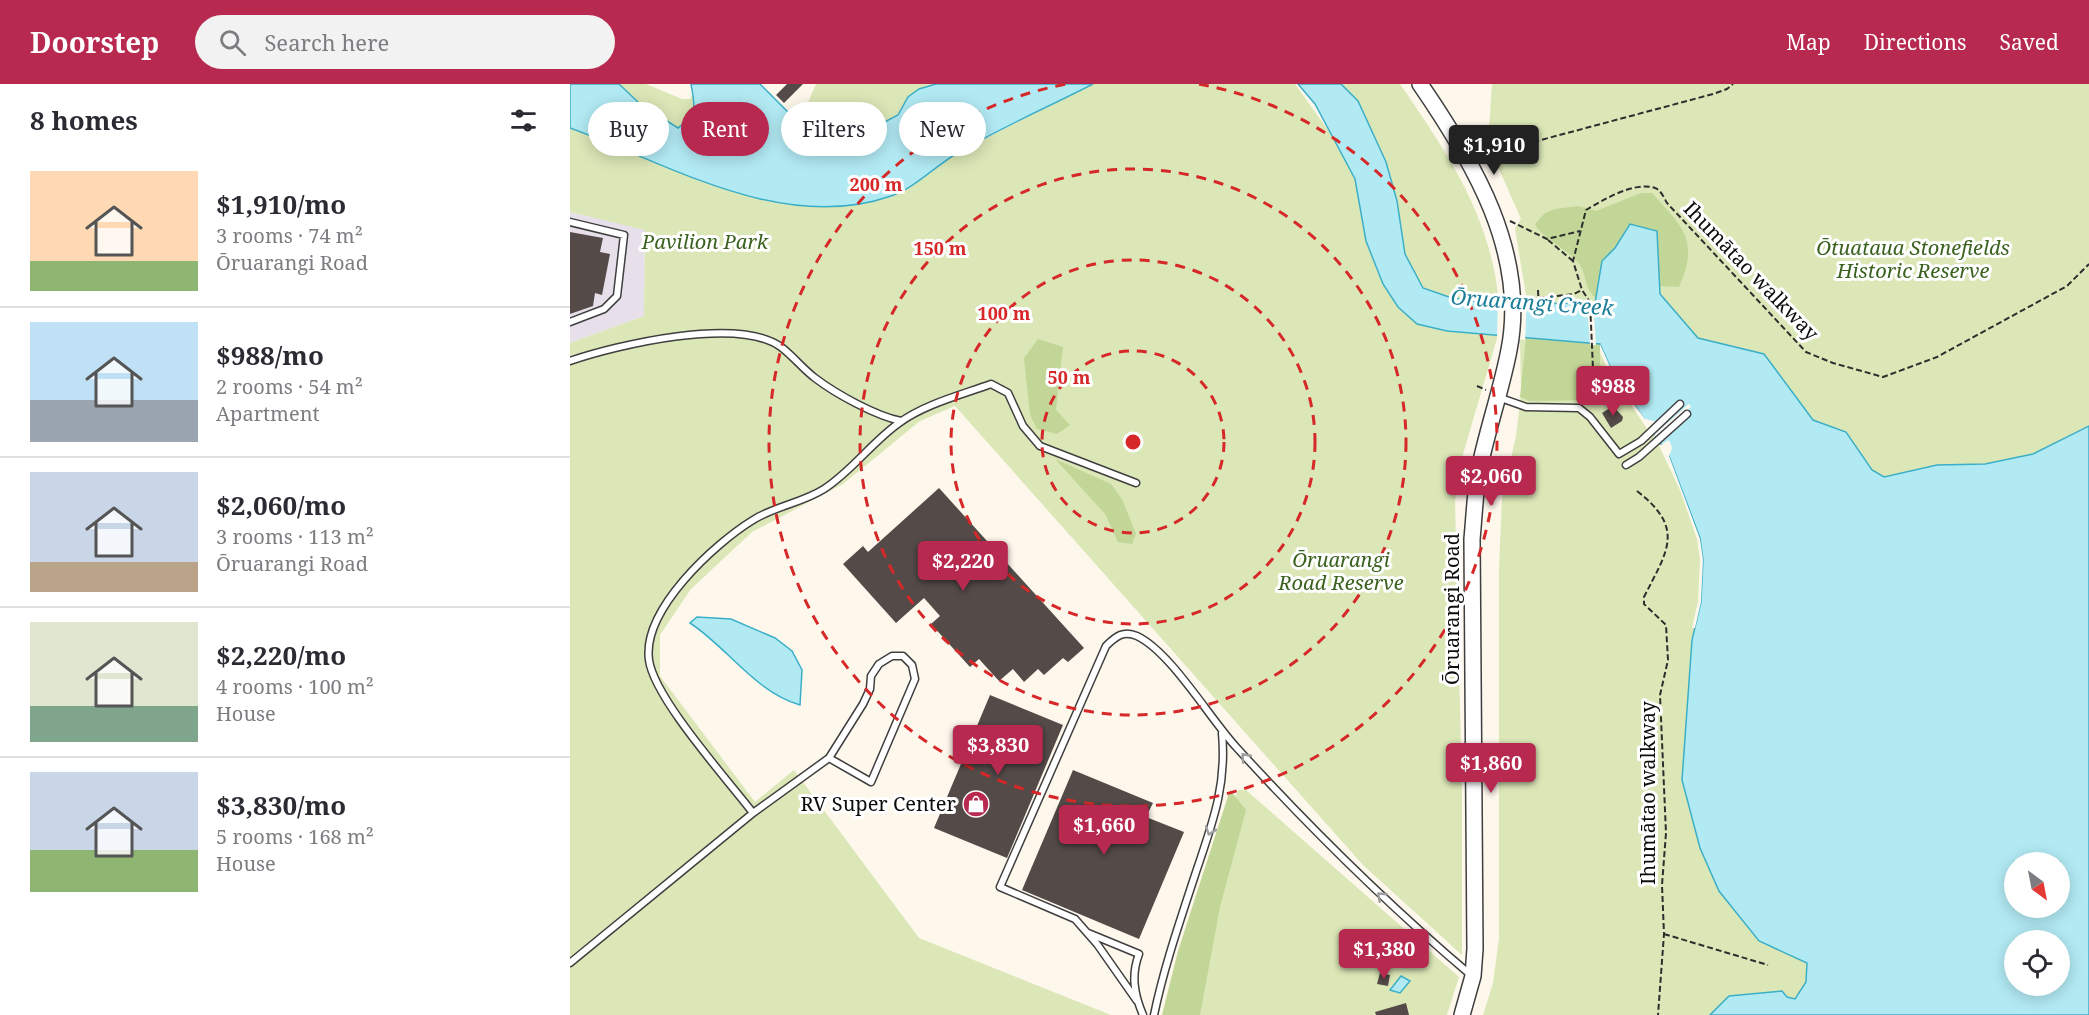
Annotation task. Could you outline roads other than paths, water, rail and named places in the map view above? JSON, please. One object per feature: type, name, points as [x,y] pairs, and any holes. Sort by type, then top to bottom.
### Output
[{"type":"street","name":"Ōruarangi Road","points":[[1420,84],[1463,151],[1496,220],[1505,246],[1512,290],[1509,349],[1478,475],[1472,539],[1475,949],[1473,976],[1462,1015]]},
{"type":"lane","points":[[570,222],[624,235],[618,296],[604,309],[570,322]]},
{"type":"lane","points":[[570,361],[594,353],[668,338],[708,333],[742,336],[769,341],[780,347],[816,379],[876,414],[901,421]]},
{"type":"lane","points":[[753,813],[665,699],[652,675],[649,660],[652,630],[657,616],[682,583],[735,533],[762,515],[822,490],[901,421],[991,384],[1008,393],[1023,426],[1040,447],[1136,483]]},
{"type":"lane","points":[[1498,397],[1526,407],[1575,407],[1590,417],[1619,454],[1641,441],[1680,404]]},
{"type":"lane","points":[[1626,465],[1639,457],[1687,414]]},
{"type":"lane","points":[[1143,1015],[1137,1001],[1088,933],[1075,919],[1000,886],[1106,646],[1116,636],[1126,633],[1138,636],[1166,660],[1222,732],[1345,864],[1473,976]]},
{"type":"lane","points":[[570,963],[753,813],[829,758],[863,704],[870,689],[871,676],[879,664],[892,656],[903,656],[912,665],[915,679],[871,782],[829,758]]},
{"type":"lane","points":[[1155,1015],[1160,984],[1219,806],[1224,759],[1222,732]]},
{"type":"lane","points":[[1088,933],[1139,954],[1135,969],[1137,1001]]},
{"type":"water","points":[[570,84],[619,84],[638,102],[588,102],[588,135],[570,128]]},
{"type":"water","points":[[691,84],[760,84],[781,105],[781,156],[887,156],[887,121],[899,113],[899,156],[953,156],[900,192],[850,205],[809,206],[768,201],[727,190],[640,156],[669,156],[669,122],[678,128],[681,126],[681,156],[769,156],[769,102],[693,102]]},
{"type":"water","points":[[936,84],[1093,84],[986,137],[986,102],[905,102],[919,89]]},
{"type":"water","points":[[1298,84],[1341,84],[1358,101],[1386,162],[1397,201],[1405,254],[1423,288],[1449,297],[1492,304],[1595,303],[1602,261],[1615,248],[1630,224],[1657,231],[1660,294],[1698,338],[1764,354],[1813,420],[1846,432],[1872,470],[1884,477],[1937,465],[1985,464],[2033,454],[2089,426],[2089,1015],[1710,1015],[1729,996],[1782,991],[1787,997],[1795,999],[1806,982],[1807,963],[1759,941],[1719,891],[1700,848],[1682,780],[1692,640],[1701,602],[1703,560],[1700,538],[1669,456],[1612,371],[1600,344],[1447,331],[1417,324],[1398,307],[1383,284],[1366,241],[1355,179],[1315,104]]},
{"type":"water","points":[[697,617],[731,619],[775,638],[792,651],[802,670],[800,705],[784,699],[755,680],[690,623]]},
{"type":"water","points":[[1401,976],[1410,981],[1400,993],[1390,990]]},
{"type":"place","name":"RV Super Center","points":[[976,804]]},
{"type":"park label","name":"Pavilion Park","points":[[705,242]]},
{"type":"park label","name":"Ōtuataua Stonefields Historic Reserve","points":[[1913,260]]},
{"type":"park label","name":"Ōruarangi Road Reserve","points":[[1341,572]]},
{"type":"water label","name":"Ōruarangi Creek","points":[[1532,303]]}]
